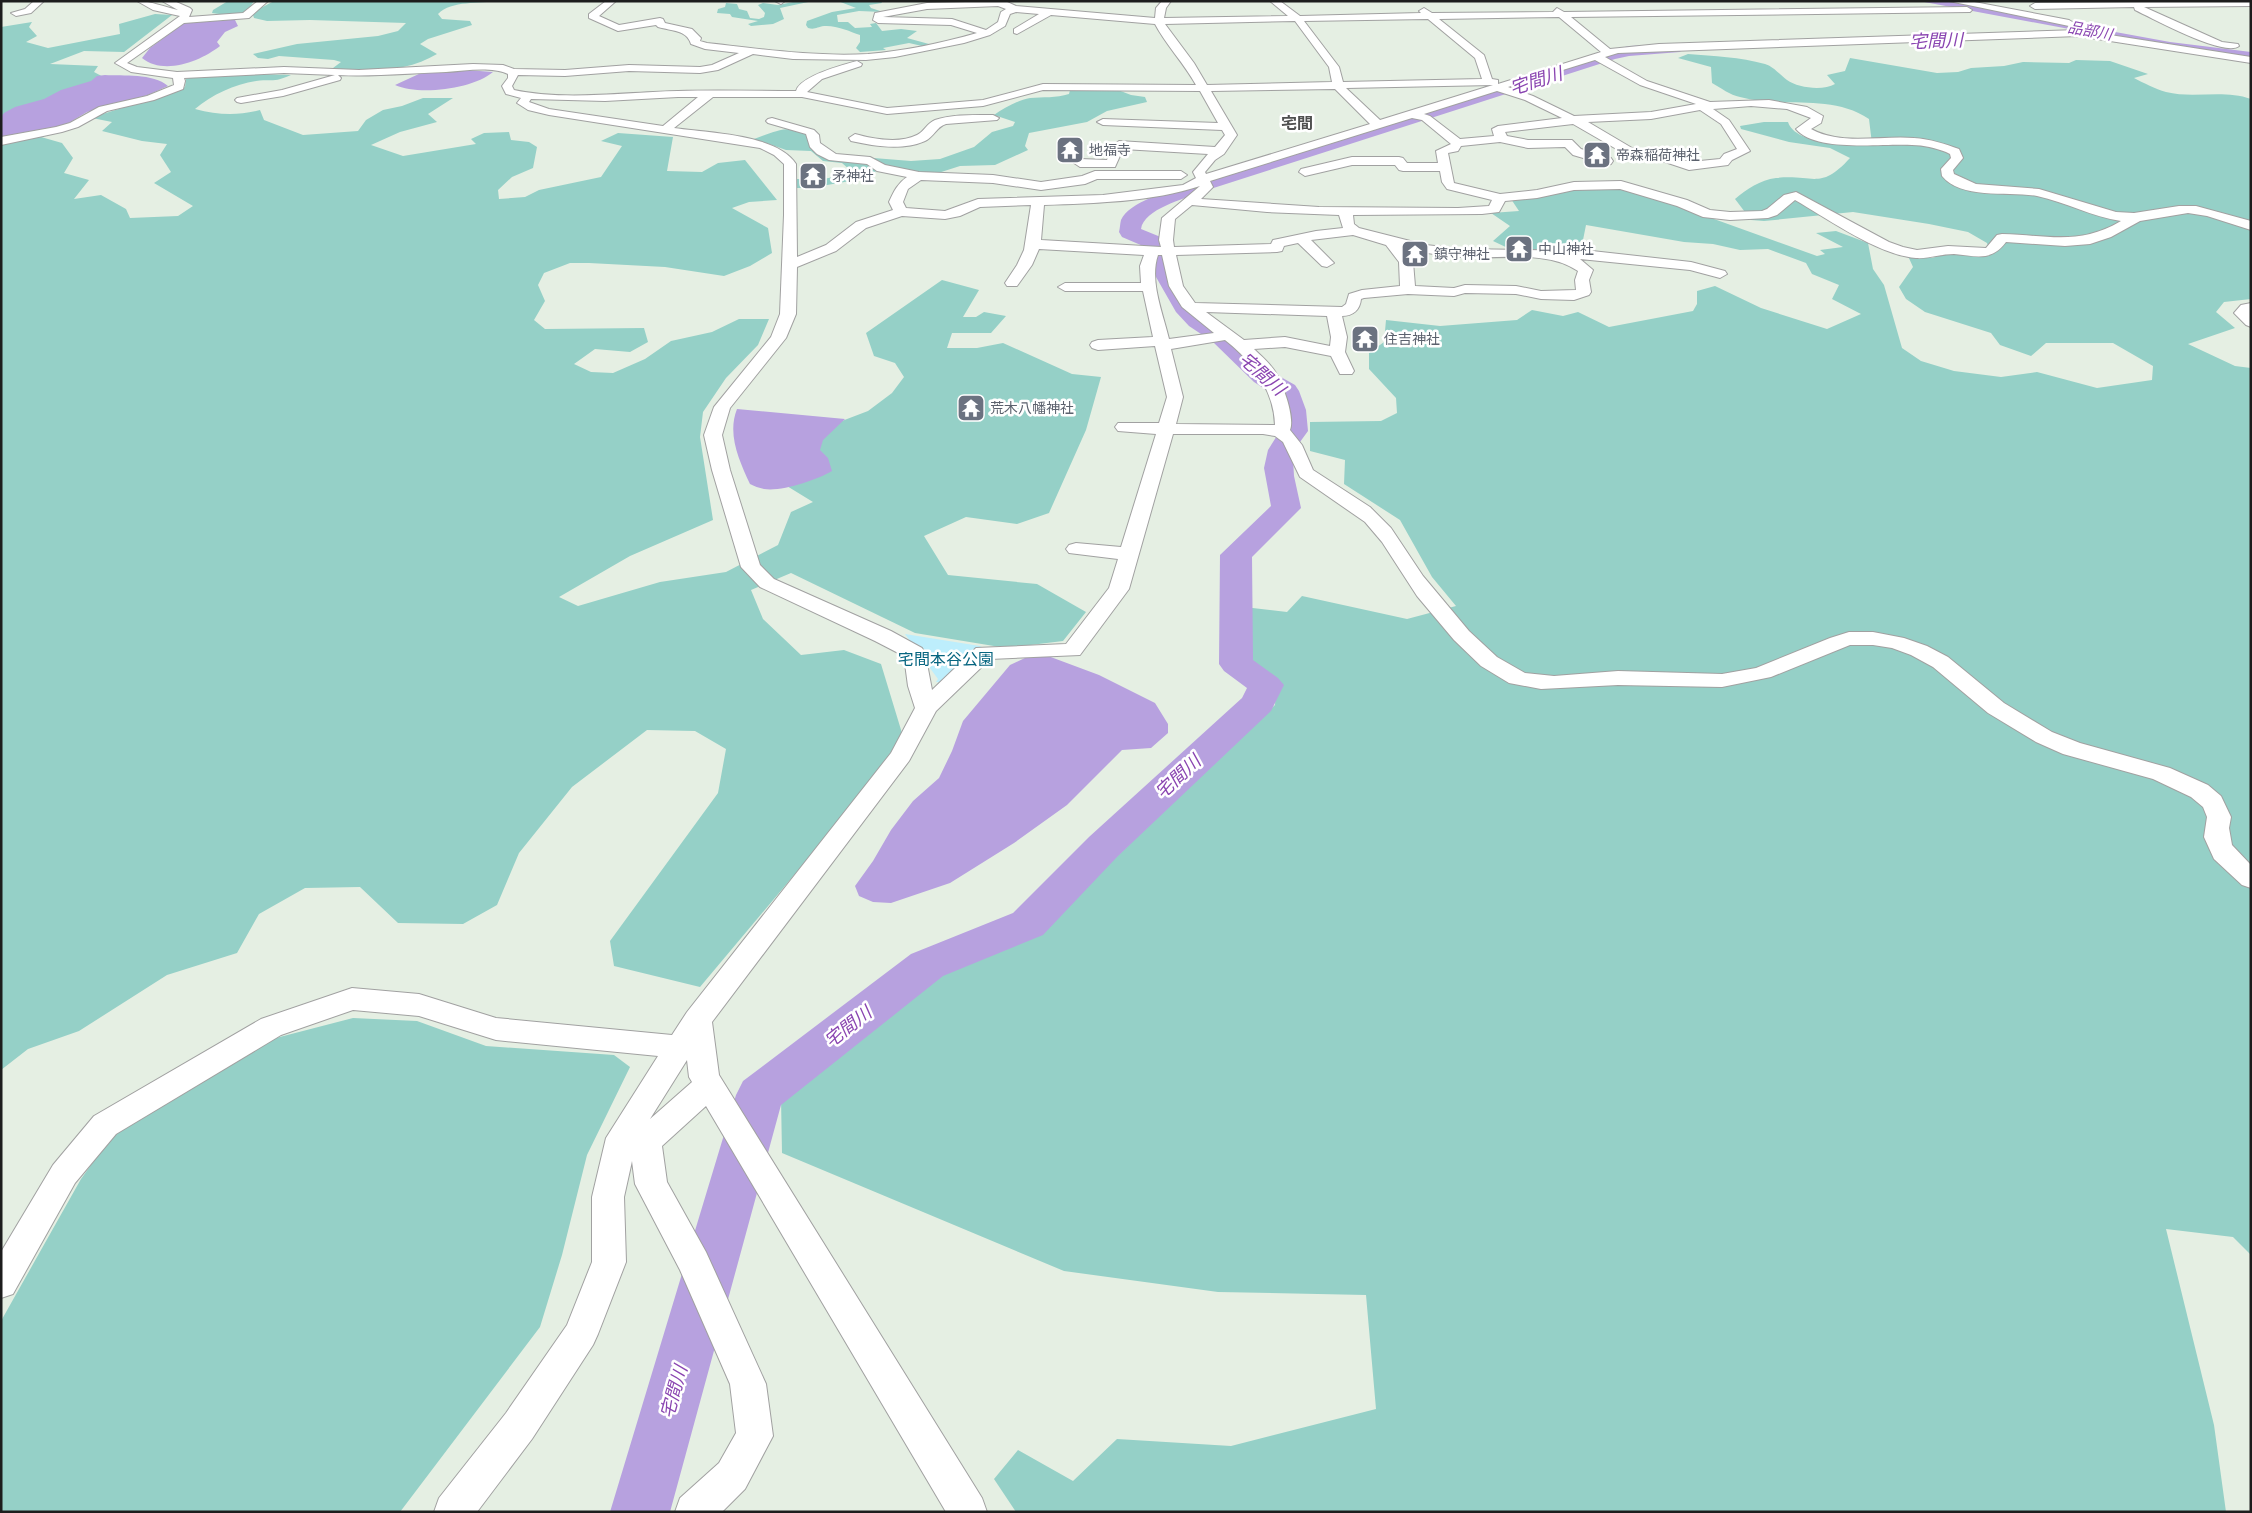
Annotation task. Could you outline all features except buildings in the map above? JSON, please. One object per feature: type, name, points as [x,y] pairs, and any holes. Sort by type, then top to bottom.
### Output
[{"type":"street","points":[[16,13],[28,11],[40,1]]},
{"type":"street","points":[[141,1],[183,17],[246,16],[252,14],[264,1]]},
{"type":"street","points":[[166,1],[187,10],[183,17]]},
{"type":"street","points":[[612,1],[592,16],[618,28],[660,21],[661,25],[689,31],[696,38],[696,42],[793,56],[866,57],[895,54],[964,40],[987,33],[1002,24],[1006,12],[1015,9],[1159,21],[1561,14],[1967,10]]},
{"type":"street","points":[[1167,1],[1162,8],[1159,21],[1165,32],[1189,62],[1231,135],[1224,150],[1203,165],[1199,172],[1203,181]]},
{"type":"street","points":[[1274,1],[1297,18],[1334,67],[1339,85],[1356,106],[1380,125]]},
{"type":"street","points":[[1414,1],[1428,16],[1480,57],[1488,81]]},
{"type":"street","points":[[1916,1],[2123,41],[2251,60]]},
{"type":"street","points":[[1953,1],[2164,40],[2245,46]]},
{"type":"street","points":[[987,33],[952,22],[878,20],[878,15],[927,6],[1000,2],[1015,9]]},
{"type":"street","points":[[1980,7],[2126,3],[2251,3]]},
{"type":"street","points":[[2126,3],[2211,40],[2245,46]]},
{"type":"street","points":[[1550,6],[1561,14],[1602,57],[1624,73],[1696,101],[1718,106]]},
{"type":"street","points":[[213,8],[183,17],[120,63],[135,70],[176,74],[284,70],[346,72],[473,67],[503,68],[513,72],[565,73],[629,68],[700,70],[714,68],[752,51]]},
{"type":"street","points":[[1017,31],[1051,11]]},
{"type":"street","points":[[1057,22],[1072,13]]},
{"type":"street","points":[[819,97],[791,109],[767,123],[810,132],[813,135],[814,144],[827,155],[844,159],[870,161],[881,168],[919,176],[986,179],[1048,186],[1070,180],[1085,180],[1095,175],[1203,181],[1310,152],[1631,48],[2078,33]]},
{"type":"street","points":[[1814,42],[1826,49],[1931,43],[1921,38]]},
{"type":"street","points":[[802,94],[801,90],[807,84],[818,77],[841,68],[856,64],[927,58],[950,49],[964,40]]},
{"type":"street","points":[[2182,50],[2178,55],[2185,61]]},
{"type":"street","points":[[1602,57],[1650,59]]},
{"type":"street","points":[[678,94],[700,70]]},
{"type":"street","points":[[241,100],[283,93],[336,78],[346,72]]},
{"type":"street","points":[[513,72],[514,78],[507,86],[510,92],[528,96],[605,98],[678,94],[802,94],[876,110],[910,113],[960,112],[993,118]]},
{"type":"street","points":[[1,141],[58,130],[74,125],[103,109],[168,92],[179,87],[180,81],[176,74]]},
{"type":"street","points":[[855,138],[874,142],[902,142],[920,138],[935,124],[960,112],[1043,87],[1204,88],[1488,81],[1574,120],[1629,150],[1655,155],[1690,166],[1724,162],[1728,157],[1744,151],[1725,122],[1703,107]]},
{"type":"street","points":[[665,130],[682,114],[710,94]]},
{"type":"street","points":[[528,96],[523,103],[532,108],[763,146],[777,150],[790,164],[788,314],[778,338],[722,407],[713,435],[721,470],[751,567],[767,583],[883,636],[914,653],[919,686],[926,708]]},
{"type":"street","points":[[584,118],[602,105],[605,98]]},
{"type":"street","points":[[1499,142],[1501,136],[1498,128],[1574,120],[1663,114],[1703,107],[1766,102],[1796,106],[1817,116],[1817,121],[1802,129],[1809,133],[1837,140],[1856,142],[1913,141],[1944,147],[1954,152],[1957,158],[1948,169],[1948,176],[1965,187],[1979,190],[2012,190],[2048,194],[2097,211],[2136,218]]},
{"type":"street","points":[[790,266],[831,248],[861,225],[901,212],[945,215],[955,213],[978,203],[1038,203],[1103,199],[1186,188],[1275,158],[1310,152],[1380,125],[1420,117],[1457,142],[1568,143],[1577,152],[1607,161],[1626,154],[1611,143],[1614,141]]},
{"type":"street","points":[[1103,122],[1228,128]]},
{"type":"street","points":[[912,129],[931,128]]},
{"type":"street","points":[[726,139],[750,130]]},
{"type":"street","points":[[1456,210],[1451,186],[1447,180],[1442,151],[1454,148],[1457,142]]},
{"type":"street","points":[[1080,163],[1111,164],[1119,144],[1224,150]]},
{"type":"street","points":[[1310,152],[1338,164]]},
{"type":"street","points":[[1249,153],[1275,158]]},
{"type":"street","points":[[1305,172],[1352,161],[1399,161],[1403,167],[1445,168]]},
{"type":"street","points":[[1607,161],[1615,174],[1636,188]]},
{"type":"street","points":[[901,212],[896,202],[898,191],[905,184],[919,176]]},
{"type":"street","points":[[453,1512],[519,1426],[581,1334],[609,1262],[608,1197],[622,1138],[697,1020],[901,756],[926,708],[984,652],[1072,650],[1119,589],[1175,397],[1149,287],[1147,266],[1161,252],[1166,240],[1169,218],[1188,201],[1203,181]]},
{"type":"street","points":[[1002,203],[1013,183]]},
{"type":"street","points":[[1451,186],[1500,198],[1537,194],[1574,186],[1609,184],[1636,188],[1708,214],[1730,216],[1763,215],[1772,212],[1789,198],[1800,197],[1884,245],[1917,254],[1948,250],[1987,252],[1993,250],[2002,238],[2059,242],[2089,240],[2103,236],[2136,218],[2189,209],[2251,226]]},
{"type":"street","points":[[1188,201],[1225,206],[1344,212],[1494,209],[1500,198]]},
{"type":"street","points":[[1012,283],[1021,272],[1034,244],[1034,215],[1038,203]]},
{"type":"street","points":[[1344,212],[1348,225],[1354,231]]},
{"type":"street","points":[[1034,244],[1161,252],[1245,250],[1277,248],[1278,243],[1354,231],[1391,242],[1461,253],[1550,254],[1622,258],[1691,266],[1720,274]]},
{"type":"street","points":[[1301,238],[1328,264]]},
{"type":"street","points":[[1391,242],[1406,262],[1408,290]]},
{"type":"street","points":[[1245,250],[1251,263]]},
{"type":"street","points":[[1161,252],[1176,286],[1190,307],[1232,339],[1268,373],[1282,411],[1284,424],[1281,432]]},
{"type":"street","points":[[1190,307],[1345,312],[1353,306],[1354,297],[1362,294],[1408,290],[1454,292],[1465,289],[1516,290],[1541,295],[1574,296],[1584,292],[1582,280],[1586,270],[1573,261],[1550,254]]},
{"type":"street","points":[[1065,288],[1149,287]]},
{"type":"street","points":[[2251,307],[2246,308],[2242,314],[2251,322]]},
{"type":"street","points":[[1333,311],[1339,337],[1337,352],[1343,361],[1346,371]]},
{"type":"street","points":[[1098,345],[1232,339],[1285,342],[1337,352]]},
{"type":"street","points":[[1124,426],[1281,432],[1295,444],[1300,464],[1306,473],[1378,524],[1415,578],[1447,619],[1488,662],[1502,672],[1519,679],[1540,682],[1616,678],[1733,680],[1779,668],[1840,641],[1858,638],[1884,639],[1926,654],[1949,668],[2008,717],[2057,744],[2176,779],[2198,789],[2213,803],[2219,817],[2214,831],[2219,848],[2231,863],[2251,880]]},
{"type":"street","points":[[1076,549],[1128,554]]},
{"type":"street","points":[[1,1282],[64,1174],[105,1125],[271,1026],[352,999],[419,1004],[496,1029],[679,1047]]},
{"type":"street","points":[[697,1020],[704,1077],[968,1512]]},
{"type":"street","points":[[694,1512],[732,1476],[755,1436],[748,1384],[694,1263],[651,1184],[646,1142],[709,1085]]},
{"type":"shaded area","points":[[228,1],[254,1],[241,14],[212,13],[213,10]]},
{"type":"shaded area","points":[[274,1],[498,1],[451,6],[438,14],[442,19],[470,21],[472,25],[428,39],[420,44],[437,54],[426,60],[400,68],[358,71],[333,68],[341,62],[334,60],[279,56],[268,59],[258,58],[253,54],[297,44],[378,36],[398,31],[406,23],[310,20],[267,21],[254,18],[253,15],[257,10]]},
{"type":"shaded area","points":[[798,1],[813,1],[780,8],[784,19],[773,24],[751,26],[748,24],[758,21],[732,17],[730,14],[717,13],[718,9],[725,7],[726,3],[737,4],[739,9],[747,11],[750,18],[759,19],[764,17],[765,13],[758,5],[763,3],[778,5]]},
{"type":"shaded area","points":[[838,1],[881,1],[882,3],[869,5],[871,8],[883,12],[859,11],[837,15],[838,22],[848,22],[855,28],[872,27],[870,24],[876,23],[882,31],[901,29],[917,31],[907,38],[929,44],[922,46],[909,43],[883,48],[886,50],[860,52],[856,48],[860,42],[860,35],[833,26],[808,28],[806,25],[807,21],[832,12],[856,8]]},
{"type":"shaded area","points":[[155,14],[172,15],[124,52],[84,51],[50,64],[98,66],[94,72],[109,80],[1,122],[1,27],[32,22],[29,27],[37,36],[26,42],[48,48],[120,34],[119,24]]},
{"type":"shaded area","points":[[1688,54],[1737,58],[1765,64],[1792,83],[1804,87],[1817,88],[1835,84],[1827,75],[1845,71],[1850,58],[1937,73],[1958,72],[1971,68],[2004,66],[2023,62],[2069,63],[2076,60],[2110,61],[2148,74],[2134,78],[2166,92],[2187,95],[2219,94],[2251,99],[2251,299],[2224,302],[2216,312],[2235,328],[2188,344],[2235,366],[2251,368],[2251,1255],[2233,1237],[2166,1229],[2214,1425],[2226,1512],[1016,1512],[994,1479],[1018,1450],[1073,1481],[1117,1439],[1231,1446],[1376,1409],[1366,1295],[1218,1292],[1064,1271],[782,1153],[781,1098],[938,972],[1038,932],[1275,705],[1276,684],[1243,659],[1244,607],[1287,612],[1302,596],[1407,619],[1456,606],[1432,577],[1400,520],[1344,484],[1345,460],[1310,451],[1310,422],[1381,421],[1397,413],[1396,398],[1369,369],[1369,353],[1384,342],[1386,320],[1440,326],[1517,320],[1532,310],[1563,316],[1578,312],[1609,327],[1693,311],[1697,304],[1697,291],[1715,286],[1761,308],[1827,329],[1861,314],[1832,299],[1839,285],[1812,274],[1806,263],[1768,249],[1740,250],[1713,244],[1684,242],[1586,225],[1583,240],[1564,251],[1512,250],[1493,241],[1510,226],[1491,213],[1519,211],[1511,199],[1546,196],[1568,190],[1625,187],[1817,256],[1825,254],[1820,250],[1843,247],[1816,233],[1836,231],[1868,243],[1873,269],[1884,285],[1902,348],[1921,361],[1954,371],[2001,377],[2037,372],[2097,388],[2152,380],[2153,366],[2113,343],[2046,343],[2031,356],[2000,345],[1991,333],[1925,312],[1906,299],[1899,287],[1913,267],[1908,256],[1932,258],[1951,252],[1991,255],[1987,243],[1968,232],[1853,212],[1764,221],[1751,220],[1735,199],[1749,188],[1776,178],[1823,178],[1840,168],[1850,158],[1830,148],[1789,142],[1741,129],[1740,126],[1764,122],[1788,122],[1793,130],[1812,139],[1825,142],[1872,144],[1869,119],[1854,111],[1838,106],[1772,102],[1736,96],[1712,83],[1711,67],[1678,58]]},
{"type":"shaded area","points":[[197,75],[291,75],[276,80],[248,82],[232,87],[208,99],[195,109],[228,114],[260,110],[264,120],[303,135],[358,131],[366,120],[383,110],[402,106],[423,98],[453,98],[428,114],[437,122],[400,132],[371,145],[403,156],[476,144],[471,139],[484,133],[509,132],[511,140],[529,142],[537,147],[533,168],[512,177],[498,190],[499,199],[525,197],[539,190],[601,177],[622,146],[601,141],[618,133],[673,137],[667,171],[702,172],[718,163],[745,160],[777,200],[749,202],[732,208],[768,228],[772,253],[750,266],[724,276],[665,267],[589,263],[570,263],[544,273],[538,285],[545,301],[534,320],[545,329],[644,328],[648,342],[630,352],[595,349],[574,364],[591,372],[613,373],[645,359],[671,341],[712,332],[739,319],[769,319],[758,345],[726,378],[703,412],[700,437],[713,520],[630,556],[559,597],[578,606],[660,582],[726,572],[778,545],[791,512],[813,502],[782,483],[813,432],[868,411],[892,393],[904,377],[895,363],[874,356],[866,333],[942,280],[979,290],[963,317],[976,317],[984,312],[1006,316],[991,333],[952,333],[947,348],[977,348],[1003,343],[1072,374],[1101,377],[1086,430],[1049,513],[1017,524],[966,517],[924,536],[948,575],[1037,584],[1086,612],[1063,641],[1006,648],[915,633],[791,573],[751,590],[763,619],[801,655],[844,650],[881,664],[905,743],[700,987],[614,966],[610,941],[718,793],[726,749],[695,731],[647,730],[572,787],[519,853],[497,905],[463,924],[398,923],[360,887],[305,888],[259,914],[237,953],[167,975],[79,1031],[28,1049],[1,1070],[1,144],[41,137],[62,143],[73,158],[64,173],[89,180],[74,199],[101,195],[126,209],[130,218],[178,216],[193,206],[154,183],[171,172],[160,155],[167,144],[142,141],[102,131],[112,122],[92,118],[174,92],[185,87],[186,79]]},
{"type":"shaded area","points":[[1070,90],[1118,90],[1131,95],[1145,97],[1147,102],[1107,111],[1087,122],[1029,133],[1025,146],[1028,150],[995,165],[960,166],[935,174],[915,171],[877,171],[850,181],[810,188],[797,188],[797,179],[825,179],[838,176],[850,170],[842,163],[823,161],[811,151],[786,150],[751,140],[781,130],[795,129],[809,136],[809,144],[813,147],[836,155],[911,161],[940,159],[974,147],[992,132],[1013,126],[1015,122],[994,115],[1007,107],[1030,98],[1069,94]]},
{"type":"shaded area","points":[[353,1018],[417,1021],[486,1046],[614,1055],[630,1067],[587,1155],[562,1255],[540,1327],[400,1512],[1,1512],[1,1321],[81,1179],[115,1131],[272,1039]]},
{"type":"green space","name":"宅間本谷公園","points":[[905,634],[983,648],[946,683],[936,682],[938,679]]},
{"type":"water","name":"品部川","points":[[1919,1],[1947,1],[2170,42],[2251,52],[2251,59],[2160,46]]},
{"type":"water","points":[[235,20],[238,26],[225,32],[217,42],[220,46],[203,57],[171,66],[161,66],[142,58],[150,48],[184,23]]},
{"type":"water","points":[[466,70],[493,72],[473,83],[446,89],[418,90],[395,85],[421,73]]},
{"type":"water","points":[[97,76],[146,77],[168,86],[148,95],[87,112],[62,127],[1,138],[1,117],[4,113],[15,107],[44,99],[61,90],[91,81]]},
{"type":"water","points":[[737,409],[845,419],[823,440],[820,450],[828,458],[832,471],[817,478],[780,489],[764,489],[750,484],[738,456],[734,437],[734,418]]},
{"type":"water","points":[[1048,656],[1099,675],[1155,703],[1168,724],[1168,733],[1151,748],[1122,750],[1067,805],[1014,843],[950,883],[891,903],[873,902],[859,896],[855,886],[873,861],[891,830],[913,801],[939,778],[952,751],[963,721],[1010,665],[1027,657]]},
{"type":"waterway","name":"宅間川","points":[[640,1512],[760,1095],[927,965],[1028,924],[1103,847],[1258,703],[1266,685],[1236,664],[1236,555],[1286,508],[1278,468],[1282,450],[1294,431],[1293,410],[1286,391],[1263,377],[1222,337],[1198,321],[1184,307],[1167,277],[1160,245],[1130,232],[1132,220],[1145,208],[1194,188],[1370,131],[1512,88],[1611,55],[1629,51],[1674,49]]},
{"type":"place","name":"地福寺","points":[[1070,150]]},
{"type":"place","name":"帝森稲荷神社","points":[[1597,155]]},
{"type":"place","name":"矛神社","points":[[813,176]]},
{"type":"place","name":"中山神社","points":[[1519,249]]},
{"type":"place","name":"鎮守神社","points":[[1415,254]]},
{"type":"place","name":"住吉神社","points":[[1365,339]]},
{"type":"place","name":"荒木八幡神社","points":[[971,408]]},
{"type":"district","name":"宅間","points":[[1297,123]]}]
